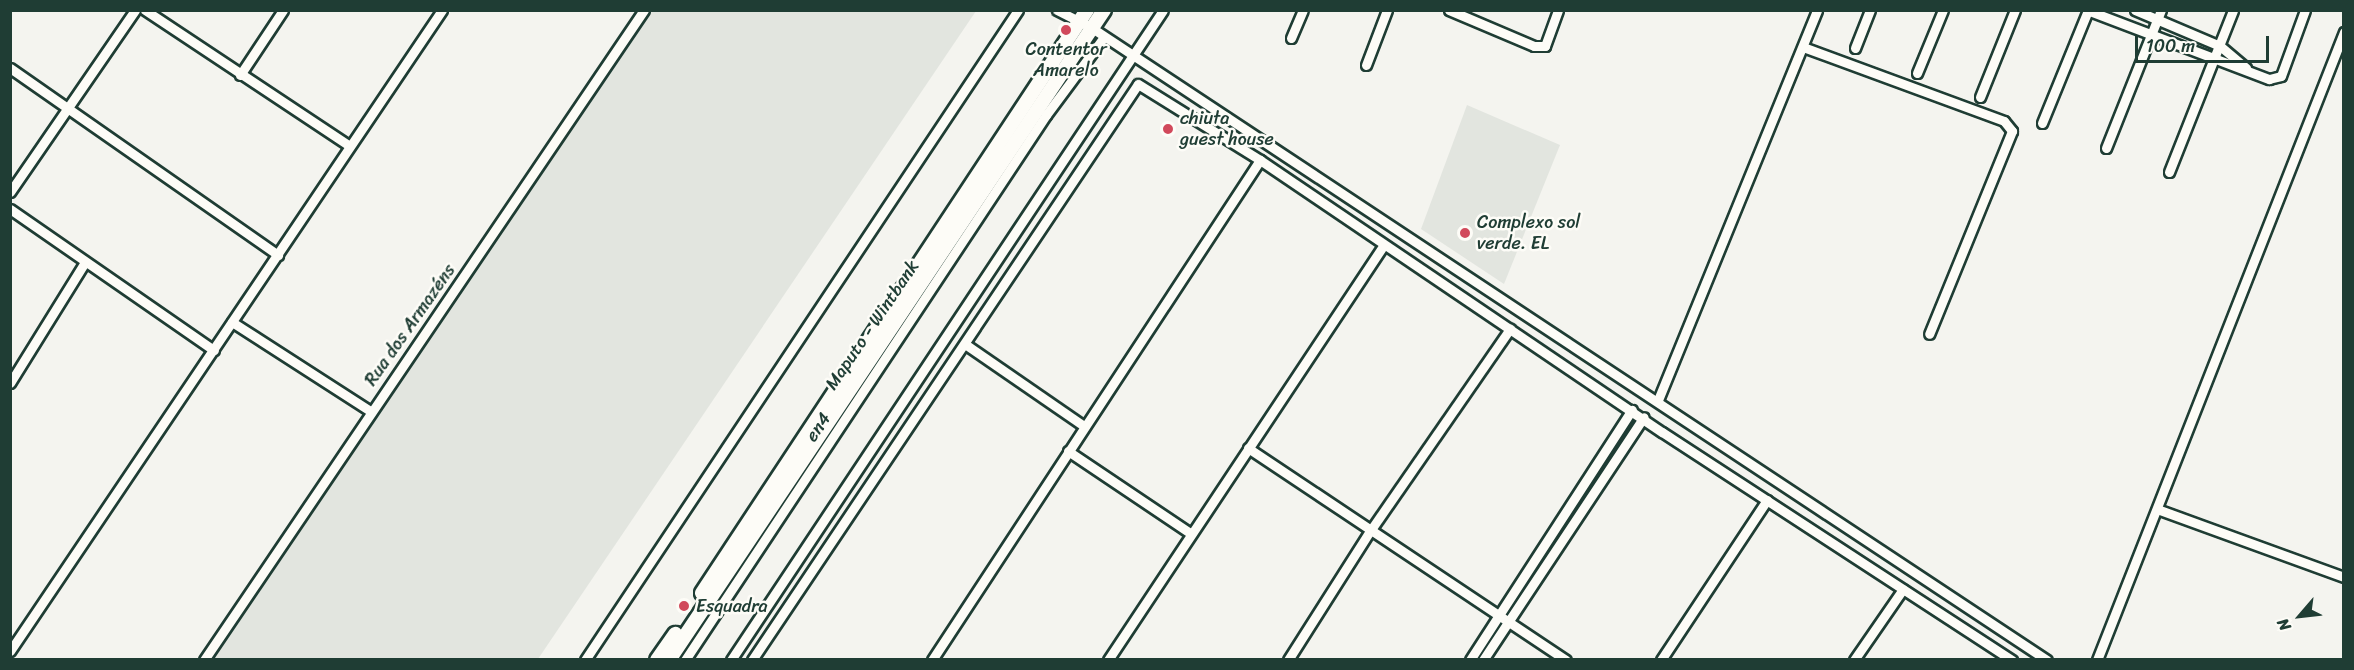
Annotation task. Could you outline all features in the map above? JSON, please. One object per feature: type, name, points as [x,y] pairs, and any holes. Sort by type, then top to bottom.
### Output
[{"type":"highway","name":"Maputo - Wintbank","points":[[657,660],[1087,20],[1104,10]]},
{"type":"highway","name":"Maputo - Wintbank","points":[[669,660],[1087,20]]},
{"type":"street","points":[[10,192],[135,10]]},
{"type":"street","points":[[145,10],[348,145]]},
{"type":"street","points":[[240,75],[283,10]]},
{"type":"street","points":[[10,651],[278,255],[348,145],[442,10]]},
{"type":"street","name":"Rua dos Armazéns","points":[[204,660],[370,411],[644,10]]},
{"type":"street","points":[[585,660],[1018,10]]},
{"type":"street","points":[[1057,10],[1087,20],[1104,37],[1658,400],[2047,660]]},
{"type":"street","points":[[731,660],[1163,10]]},
{"type":"street","points":[[1291,38],[1303,10]]},
{"type":"street","points":[[1366,65],[1387,10]]},
{"type":"street","points":[[1449,10],[1470,14],[1534,46],[1545,46],[1558,10]]},
{"type":"street","points":[[1658,400],[1817,10]]},
{"type":"street","points":[[1855,48],[1870,10]]},
{"type":"street","points":[[1917,73],[1943,10]]},
{"type":"street","points":[[1980,97],[2015,10]]},
{"type":"street","points":[[2135,10],[2160,15],[2220,46],[2247,69]]},
{"type":"street","points":[[2169,172],[2233,10]]},
{"type":"street","points":[[2042,123],[2088,11],[2213,60],[2247,69],[2269,79],[2282,76],[2305,10]]},
{"type":"street","points":[[2106,148],[2160,15]]},
{"type":"street","points":[[2097,660],[2343,32]]},
{"type":"street","name":"en4","points":[[685,660],[1046,115],[1104,37]]},
{"type":"street","points":[[1803,47],[2004,121],[2012,131],[1929,334]]},
{"type":"street","points":[[10,68],[69,106],[278,255]]},
{"type":"street","points":[[737,651],[751,660],[1138,84],[1260,160],[1767,500],[2012,660]]},
{"type":"street","points":[[932,660],[1260,160]]},
{"type":"street","points":[[10,209],[214,350]]},
{"type":"street","points":[[1108,660],[1190,533],[1384,244]]},
{"type":"street","points":[[10,383],[85,262]]},
{"type":"street","points":[[232,322],[370,411]]},
{"type":"street","points":[[1288,660],[1370,531],[1510,328]]},
{"type":"street","points":[[965,344],[1084,426]]},
{"type":"street","points":[[1470,660],[1632,410]]},
{"type":"street","points":[[1483,660],[1644,417]]},
{"type":"street","points":[[1248,448],[1566,660]]},
{"type":"street","points":[[1068,451],[1190,533]]},
{"type":"street","points":[[1660,660],[1767,500]]},
{"type":"street","points":[[2157,509],[2343,577]]},
{"type":"street","points":[[1854,660],[1903,589]]},
{"type":"shaded area","points":[[652,11],[976,11],[538,659],[214,659]]},
{"type":"shaded area","points":[[1467,105],[1560,145],[1504,284],[1421,229]]},
{"type":"place","name":"Contentor Amarelo","points":[[1066,30]]},
{"type":"place","name":"chiuta guest house","points":[[1168,129]]},
{"type":"place","name":"Complexo sol verde. EL","points":[[1465,233]]},
{"type":"place","name":"Esquadra","points":[[684,606]]}]
